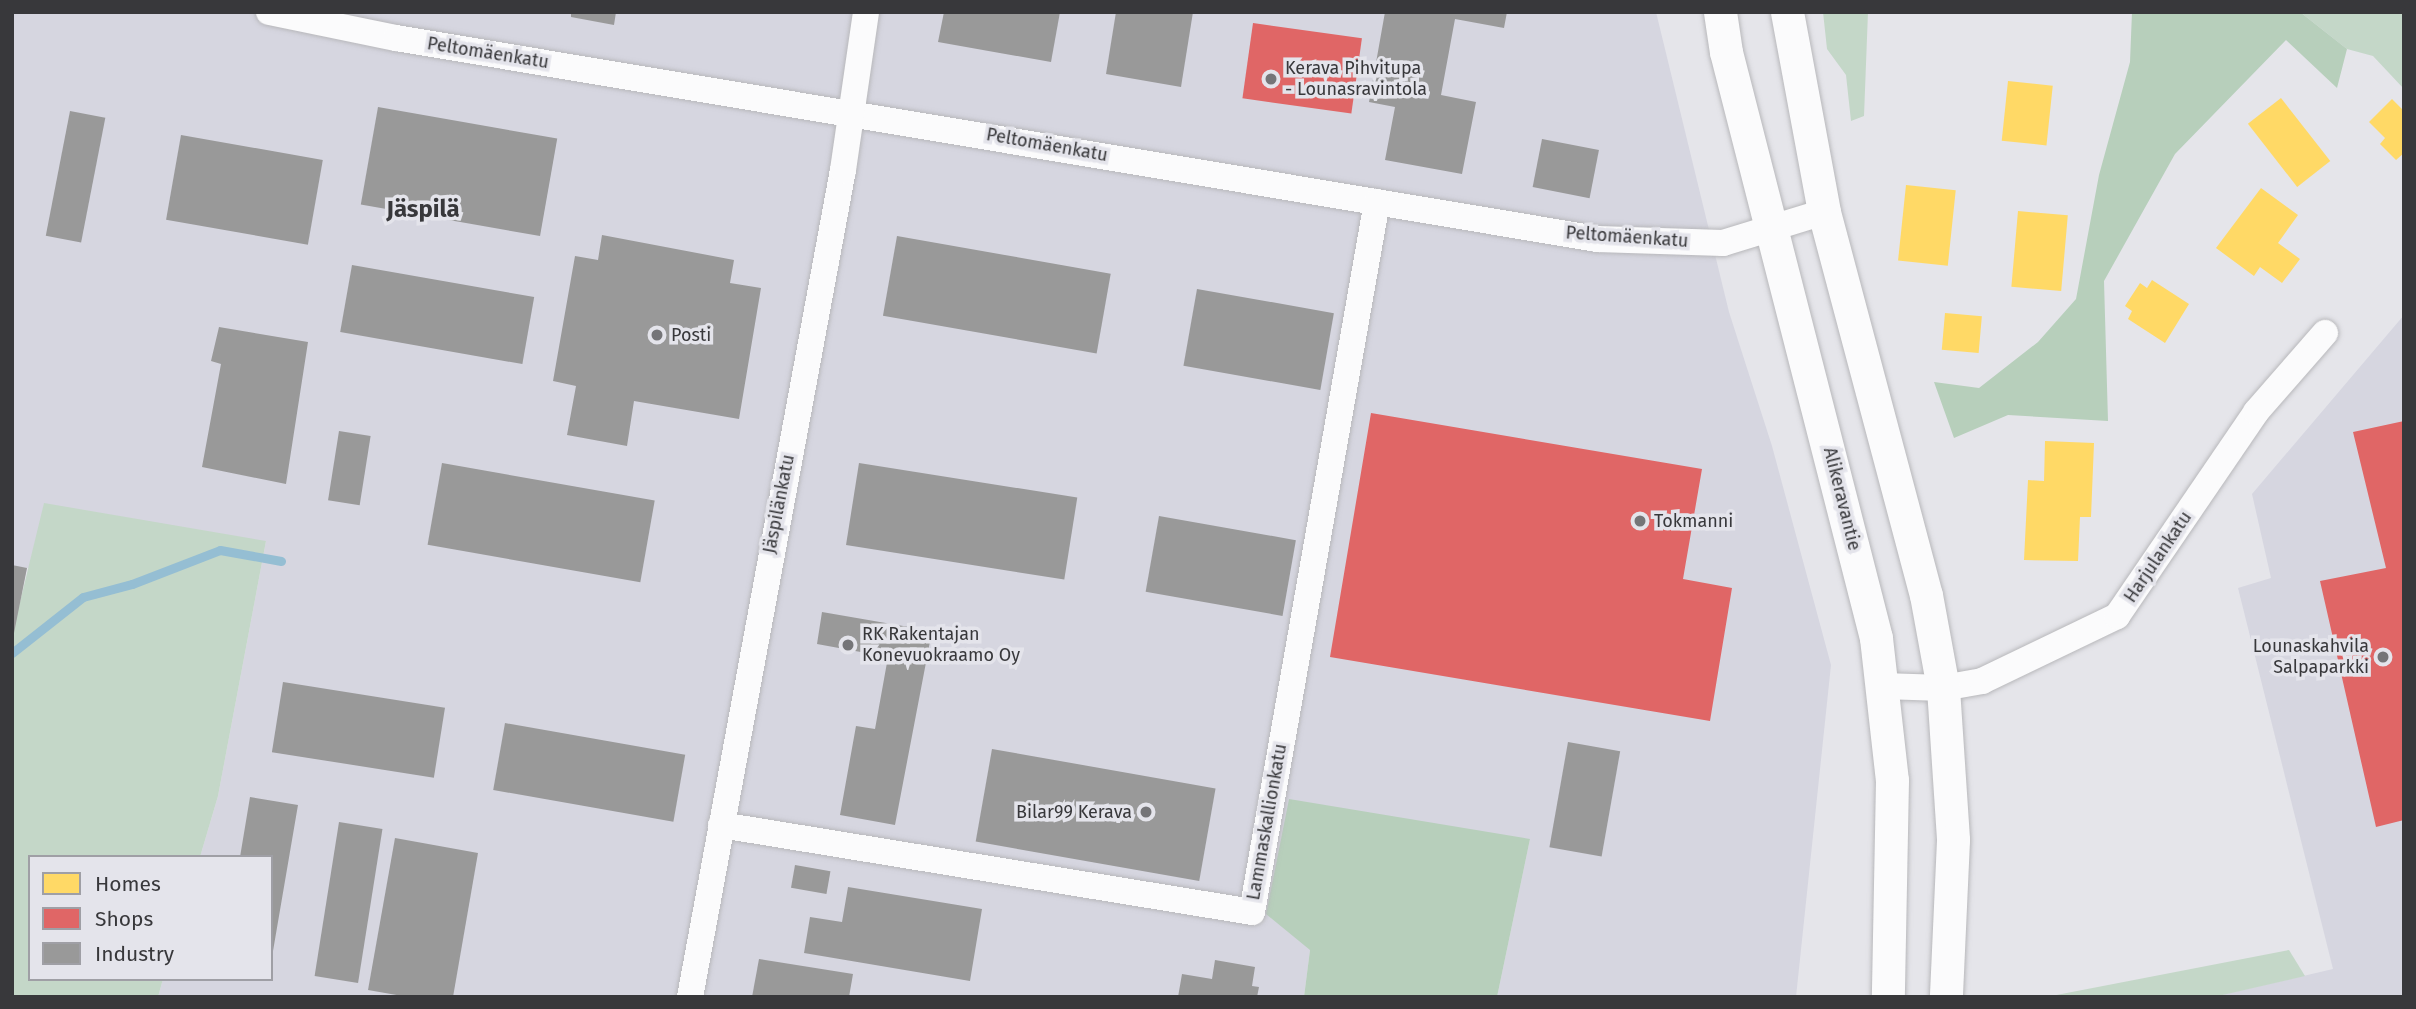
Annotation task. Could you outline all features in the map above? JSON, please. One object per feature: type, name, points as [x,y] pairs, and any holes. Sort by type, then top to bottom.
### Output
[{"type":"street","name":"Peltomäenkatu","points":[[269,12],[396,38],[853,112],[1597,239],[1723,243],[1773,230],[1824,212]]},
{"type":"street","name":"Jäspilänkatu","points":[[690,997],[853,112],[866,12]]},
{"type":"street","name":"Alikeravantie","points":[[1720,12],[1876,638],[1892,780],[1888,997]]},
{"type":"street","points":[[1787,12],[1824,212],[1926,595],[1943,688],[1953,840],[1946,997]]},
{"type":"street","name":"Lammaskallionkatu","points":[[721,825],[1252,912],[1377,202]]},
{"type":"street","name":"Harjulankatu","points":[[1883,686],[1943,688],[1982,681],[2117,616],[2256,412],[2325,333]]},
{"type":"shaded area","points":[[12,12],[1656,12],[1729,312],[1772,446],[1831,665],[1796,997],[1497,997],[1530,839],[1310,950],[1304,997],[158,997],[162,981],[273,981],[273,855],[201,855],[218,796],[266,541],[27,568],[12,635]]},
{"type":"shaded area","points":[[2404,315],[2404,997],[2212,997],[2333,969],[2238,588],[2271,578],[2252,494]]},
{"type":"green space","points":[[1823,12],[1868,12],[1864,116],[1851,121],[1846,75],[1827,49]]},
{"type":"green space","points":[[2132,12],[2300,12],[2347,49],[2337,88],[2286,40],[2175,154],[2104,281],[2108,421],[2008,415],[1954,438],[1934,382],[1979,388],[2038,342],[2076,299],[2099,175],[2130,62]]},
{"type":"green space","points":[[2300,12],[2404,12],[2404,89],[2373,56],[2347,49]]},
{"type":"green space","points":[[44,503],[266,541],[218,796],[201,855],[28,855],[28,981],[162,981],[158,997],[12,997],[12,635]]},
{"type":"green space","points":[[1289,799],[1530,839],[1497,997],[1304,997],[1310,950],[1266,914]]},
{"type":"green space","points":[[2289,950],[2305,976],[2214,997],[2046,997]]},
{"type":"building: Homes","points":[[2008,81],[2053,86],[2046,145],[2002,141]]},
{"type":"building: Homes","points":[[2281,98],[2330,161],[2297,187],[2248,124]]},
{"type":"building: Homes","points":[[2392,99],[2404,111],[2404,153],[2396,160],[2380,144],[2385,138],[2369,122]]},
{"type":"building: Homes","points":[[1906,185],[1956,190],[1948,266],[1898,261]]},
{"type":"building: Homes","points":[[2261,188],[2298,215],[2278,243],[2300,259],[2282,283],[2260,267],[2254,276],[2216,248]]},
{"type":"building: Homes","points":[[2018,211],[2068,215],[2061,291],[2011,287]]},
{"type":"building: Homes","points":[[2152,280],[2189,304],[2165,343],[2128,319],[2132,311],[2125,306],[2140,283],[2147,288]]},
{"type":"building: Homes","points":[[1945,313],[1982,316],[1979,353],[1942,350]]},
{"type":"building: Homes","points":[[2045,441],[2094,443],[2091,517],[2080,517],[2078,561],[2024,560],[2028,480],[2044,481]]},
{"type":"building: Shops","points":[[1253,23],[1362,38],[1351,114],[1242,98]]},
{"type":"building: Shops","points":[[1371,413],[1702,469],[1683,579],[1732,588],[1710,721],[1330,657]]},
{"type":"building: Shops","points":[[2404,421],[2404,820],[2376,827],[2320,581],[2386,568],[2353,432]]},
{"type":"building: Industry","points":[[571,12],[616,12],[614,25],[571,17]]},
{"type":"building: Industry","points":[[944,12],[1060,12],[1051,62],[938,42]]},
{"type":"building: Industry","points":[[1116,12],[1193,12],[1181,87],[1106,74]]},
{"type":"building: Industry","points":[[1385,12],[1507,12],[1504,28],[1455,19],[1441,95],[1476,102],[1462,174],[1385,160],[1395,107],[1369,102]]},
{"type":"building: Industry","points":[[378,107],[557,139],[540,236],[361,204]]},
{"type":"building: Industry","points":[[70,111],[105,118],[81,243],[46,236]]},
{"type":"building: Industry","points":[[181,135],[323,160],[308,245],[166,220]]},
{"type":"building: Industry","points":[[1542,139],[1599,150],[1590,198],[1533,187]]},
{"type":"building: Industry","name":"Posti","points":[[602,235],[734,260],[730,283],[761,288],[739,419],[634,401],[627,446],[567,435],[576,386],[553,381],[575,256],[598,260]]},
{"type":"building: Industry","points":[[897,236],[1111,274],[1097,353],[883,316]]},
{"type":"building: Industry","points":[[352,265],[534,297],[522,364],[340,332]]},
{"type":"building: Industry","points":[[1197,289],[1334,313],[1320,390],[1183,366]]},
{"type":"building: Industry","points":[[219,327],[308,342],[286,484],[202,467],[221,364],[211,361]]},
{"type":"building: Industry","points":[[339,431],[371,436],[360,505],[328,500]]},
{"type":"building: Industry","points":[[442,463],[655,501],[640,582],[428,545]]},
{"type":"building: Industry","points":[[859,463],[1077,498],[1064,580],[846,545]]},
{"type":"building: Industry","points":[[1159,516],[1296,540],[1283,616],[1146,592]]},
{"type":"building: Industry","points":[[12,565],[27,568],[14,633],[12,633]]},
{"type":"building: Industry","points":[[822,612],[932,631],[895,825],[840,815],[856,726],[875,729],[888,657],[817,644]]},
{"type":"building: Industry","points":[[283,682],[445,708],[434,778],[272,752]]},
{"type":"building: Industry","points":[[505,723],[685,755],[673,822],[493,790]]},
{"type":"building: Industry","points":[[1568,742],[1620,751],[1602,857],[1549,847]]},
{"type":"building: Industry","points":[[992,749],[1216,788],[1199,881],[976,842]]},
{"type":"building: Industry","points":[[250,797],[298,805],[273,951],[273,855],[240,855]]},
{"type":"building: Industry","points":[[339,822],[382,829],[358,983],[315,976]]},
{"type":"building: Industry","points":[[395,838],[478,853],[453,997],[408,997],[368,990]]},
{"type":"building: Industry","points":[[795,865],[830,871],[826,894],[791,888]]},
{"type":"building: Industry","points":[[848,887],[982,909],[970,981],[804,953],[810,917],[842,922]]},
{"type":"building: Industry","points":[[759,959],[853,974],[849,997],[752,997]]},
{"type":"building: Industry","points":[[1215,960],[1255,967],[1252,986],[1259,987],[1257,997],[1178,997],[1182,974],[1212,979]]},
{"type":"waterway","points":[[12,653],[83,597],[132,584],[220,550],[281,561]]},
{"type":"place","name":"Kerava Pihvitupa - Lounasravintola","points":[[1271,79]]},
{"type":"place","name":"Posti","points":[[657,335]]},
{"type":"place","name":"Tokmanni","points":[[1640,521]]},
{"type":"place","name":"RK Rakentajan Konevuokraamo Oy","points":[[848,645]]},
{"type":"place","name":"Lounaskahvila Salpaparkki","points":[[2383,657]]},
{"type":"place","name":"Bilar99 Kerava","points":[[1146,812]]},
{"type":"district","name":"Jäspilä","points":[[423,210]]}]
